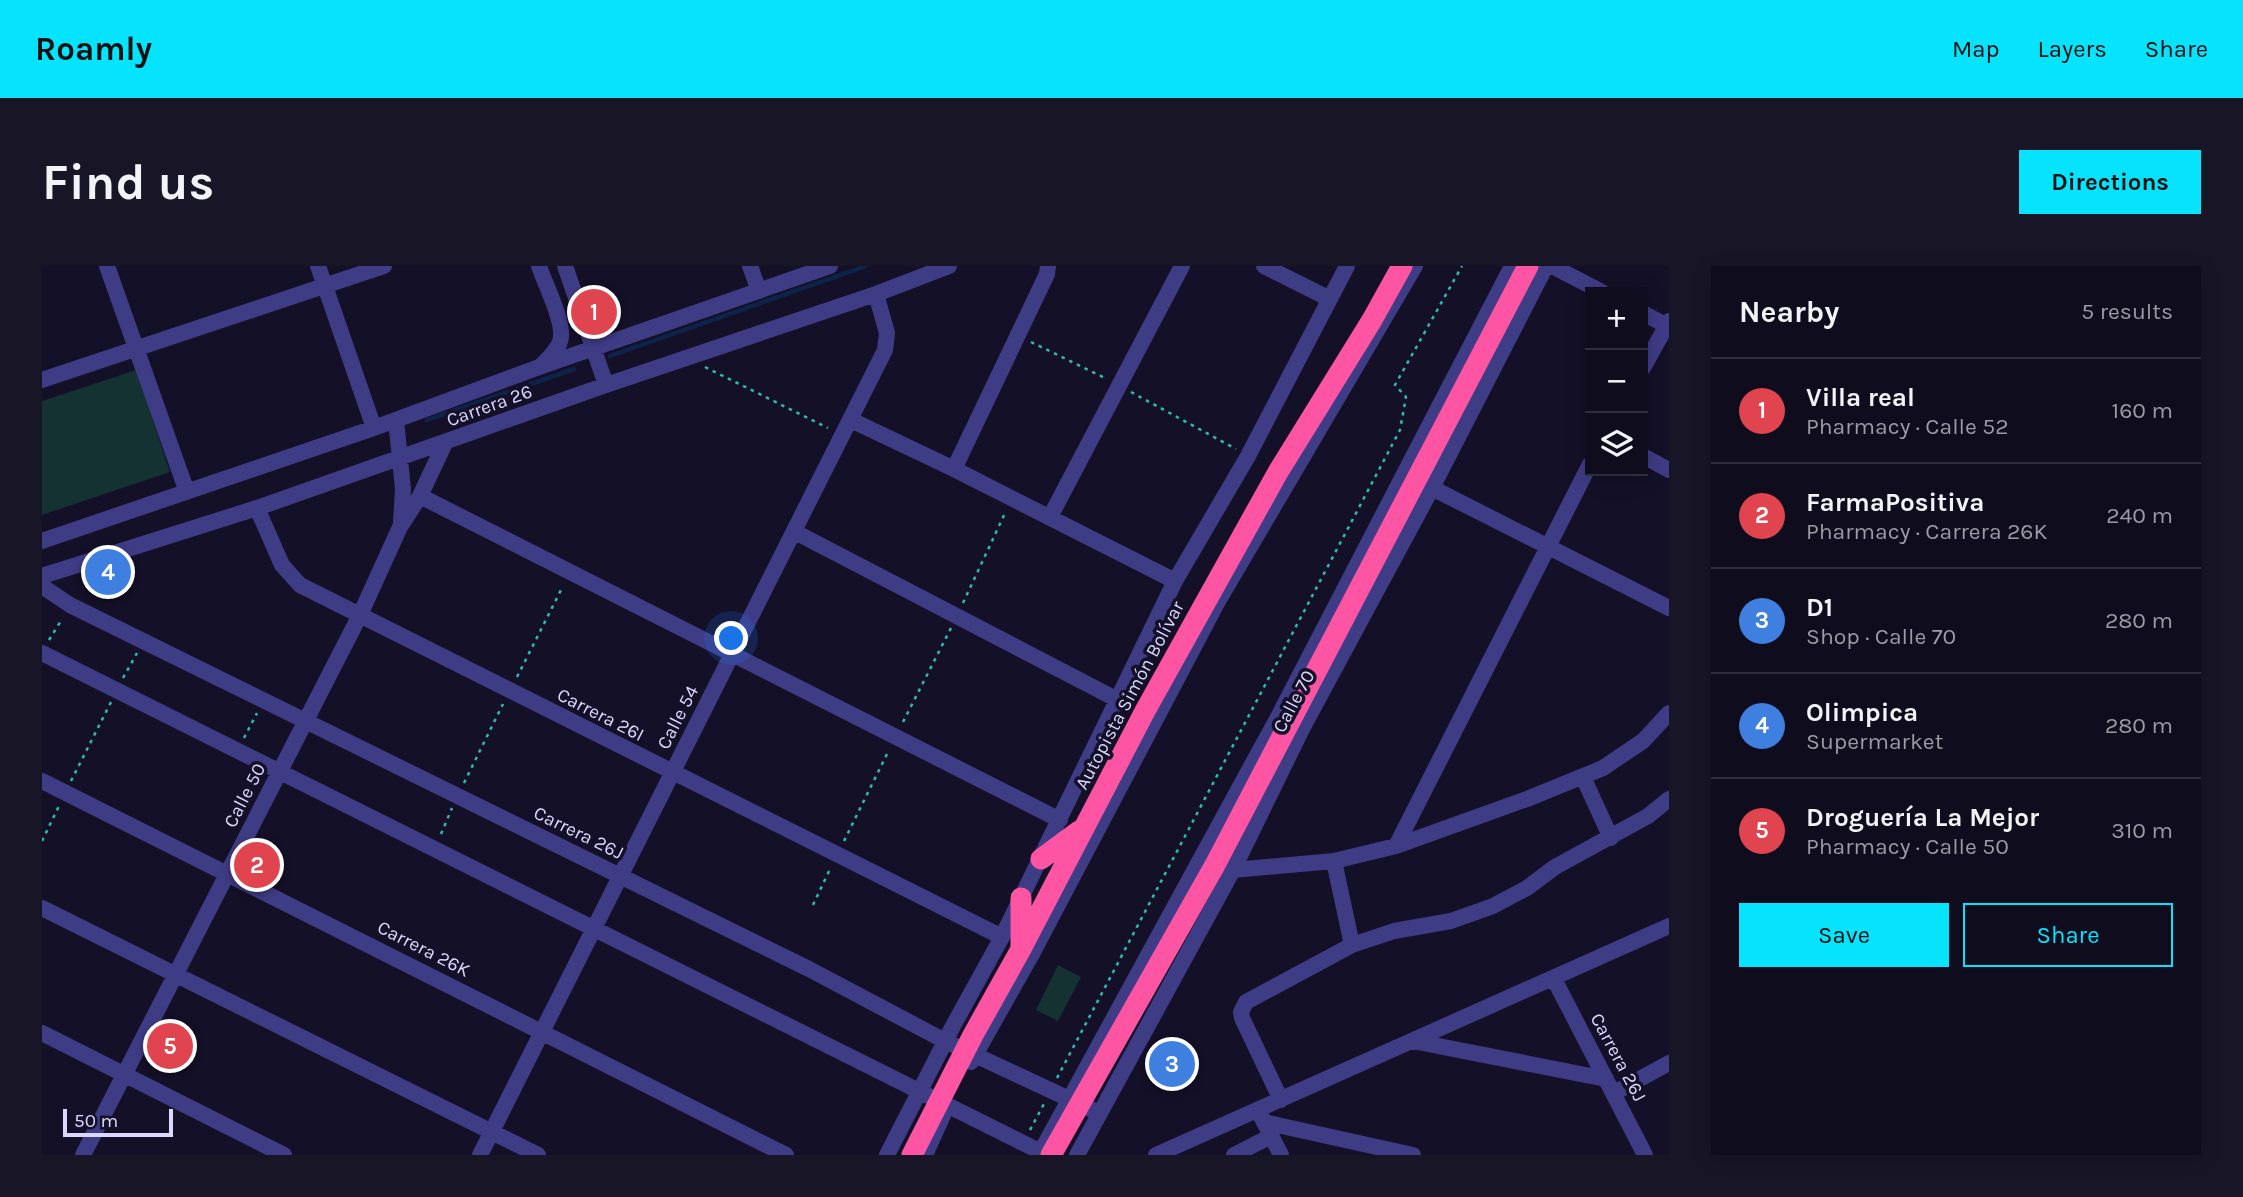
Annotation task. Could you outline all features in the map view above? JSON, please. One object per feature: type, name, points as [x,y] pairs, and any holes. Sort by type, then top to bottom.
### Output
[{"type":"highway","name":"Autopista Simón Bolívar","points":[[912,1155],[944,1103],[1144,711],[1271,484],[1402,266]]},
{"type":"highway","points":[[1045,1154],[1082,1106],[1295,726],[1528,266]]},
{"type":"highway","points":[[1041,859],[1083,828]]},
{"type":"highway","points":[[1021,898],[1021,949]]},
{"type":"street","points":[[107,266],[187,492]]},
{"type":"street","points":[[317,266],[374,428]]},
{"type":"street","points":[[42,380],[384,266]]},
{"type":"street","points":[[539,266],[559,324],[561,339],[542,366]]},
{"type":"street","points":[[565,266],[606,385]]},
{"type":"street","points":[[750,266],[759,291]]},
{"type":"street","name":"Carrera 26","points":[[42,541],[374,428],[542,366],[830,266]]},
{"type":"street","name":"Carrera 26","points":[[42,576],[257,508],[606,385],[876,294],[949,266]]},
{"type":"street","points":[[954,469],[1019,336],[1047,274],[1048,266]]},
{"type":"street","points":[[1050,517],[1182,266]]},
{"type":"street","points":[[1264,266],[1330,299]]},
{"type":"street","points":[[887,1155],[1002,937],[1175,581],[1248,456],[1347,266]]},
{"type":"street","points":[[970,1052],[1032,954],[1217,603],[1415,266]]},
{"type":"street","points":[[1501,288],[1502,266]]},
{"type":"street","points":[[1082,1106],[1278,718],[1513,266]]},
{"type":"street","points":[[1549,266],[1592,287]]},
{"type":"street","name":"Calle 70","points":[[1077,1155],[1082,1106],[1233,870],[1295,726],[1432,488],[1549,266]]},
{"type":"street","name":"Calle 54","points":[[480,1155],[885,350],[887,340],[876,294]]},
{"type":"street","points":[[1648,315],[1668,324],[1648,359]]},
{"type":"street","name":"Calle 50","points":[[396,420],[403,489],[400,527]]},
{"type":"street","points":[[851,420],[1175,581]]},
{"type":"street","name":"Calle 50","points":[[83,1155],[360,615],[400,527],[420,496],[445,443]]},
{"type":"street","points":[[1648,459],[1669,470]]},
{"type":"street","points":[[1396,846],[1585,474]]},
{"type":"street","points":[[1432,488],[1669,608]]},
{"type":"street","points":[[420,496],[1060,820]]},
{"type":"street","name":"Carrera 26I","points":[[257,508],[282,565],[300,585],[1002,937]]},
{"type":"street","points":[[794,532],[1116,699]]},
{"type":"street","name":"Carrera 26J","points":[[42,586],[70,605],[808,969],[945,1041],[1082,1106]]},
{"type":"street","points":[[42,653],[1045,1154]]},
{"type":"street","points":[[1233,870],[1334,861],[1396,846],[1603,768],[1643,741],[1669,713]]},
{"type":"street","points":[[1583,777],[1611,838]]},
{"type":"street","name":"Carrera 26K","points":[[42,781],[786,1155]]},
{"type":"street","points":[[1281,1100],[1241,1012],[1246,1002],[1352,945],[1394,931],[1451,921],[1493,906],[1527,888],[1555,867],[1648,816],[1669,799]]},
{"type":"street","points":[[1334,861],[1352,945]]},
{"type":"street","points":[[42,908],[538,1155]]},
{"type":"street","points":[[1234,1155],[1281,1100],[1669,926]]},
{"type":"street","name":"Carrera 26J","points":[[1554,979],[1645,1155]]},
{"type":"street","points":[[42,1033],[284,1155]]},
{"type":"street","points":[[1412,1041],[1610,1086],[1669,1063]]},
{"type":"street","points":[[925,1155],[944,1103]]},
{"type":"street","points":[[1264,1123],[1280,1155]]},
{"type":"street","points":[[1156,1155],[1264,1123],[1413,1155]]},
{"type":"path","points":[[1023,1143],[1400,430],[1406,397],[1395,385],[1462,266]]},
{"type":"path","points":[[1019,336],[1120,385],[1248,456]]},
{"type":"path","points":[[685,358],[843,435]]},
{"type":"path","points":[[813,905],[1012,498]]},
{"type":"path","points":[[42,841],[144,641]]},
{"type":"path","points":[[238,751],[263,701]]},
{"type":"path","points":[[435,849],[457,796]]},
{"type":"green space","points":[[136,370],[170,472],[42,515],[42,401]]},
{"type":"green space","points":[[1058,965],[1081,977],[1058,1021],[1036,1010]]},
{"type":"waterway","points":[[610,356],[866,266]]},
{"type":"waterway","points":[[427,420],[574,369]]},
{"type":"place","name":"Villa real","points":[[594,312]]},
{"type":"place","name":"Olimpica","points":[[108,572]]},
{"type":"place","name":"FarmaPositiva","points":[[257,865]]},
{"type":"place","name":"Droguería La Mejor","points":[[170,1046]]},
{"type":"place","name":"D1","points":[[1172,1064]]}]
